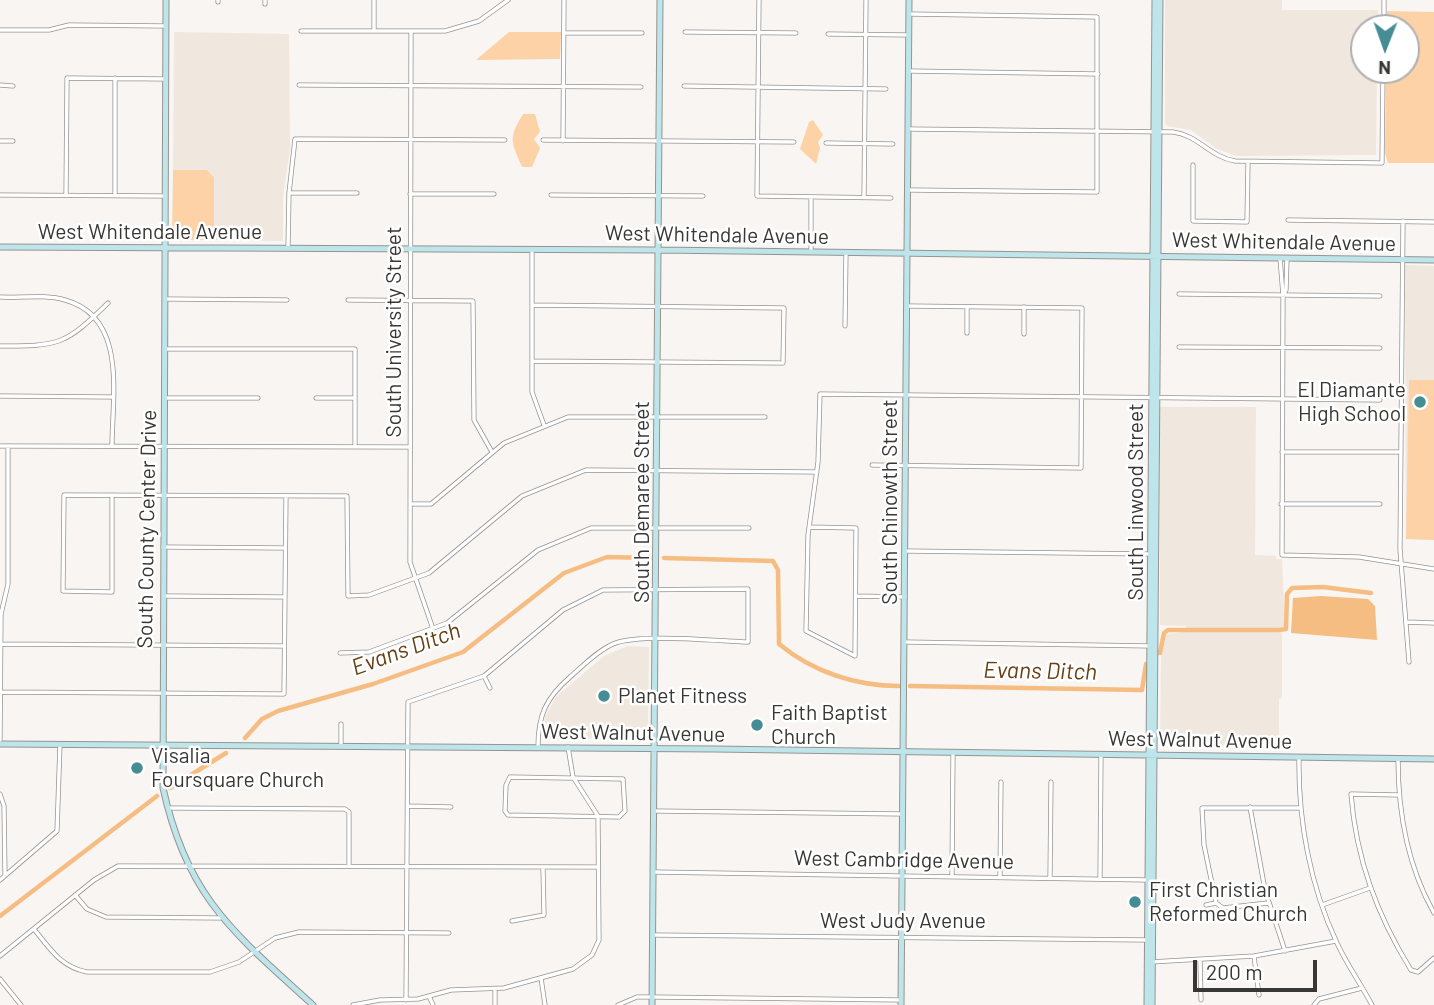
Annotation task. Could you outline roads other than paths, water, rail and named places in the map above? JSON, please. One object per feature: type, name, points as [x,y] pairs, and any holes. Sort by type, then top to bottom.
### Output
[{"type":"street","name":"South County Center Drive","points":[[166,0],[162,781],[167,808],[187,865],[220,918],[313,1005]]},
{"type":"street","points":[[374,0],[374,32]]},
{"type":"street","points":[[301,31],[445,31],[487,17],[508,0]]},
{"type":"street","points":[[563,141],[564,0]]},
{"type":"street","name":"South Demaree Street","points":[[652,1005],[660,0]]},
{"type":"street","points":[[759,0],[757,196],[891,198]]},
{"type":"street","points":[[864,197],[866,0]]},
{"type":"street","name":"South Chinowth Street","points":[[901,1002],[909,0]]},
{"type":"street","name":"South Linwood Street","points":[[1149,1005],[1157,132],[1155,14],[1158,0]]},
{"type":"street","name":"South Linwood Street","points":[[1157,132],[1160,58],[1158,0]]},
{"type":"street","points":[[908,190],[1097,192],[1098,131],[1097,16],[909,14]]},
{"type":"street","points":[[1155,14],[1160,58]]},
{"type":"street","points":[[0,30],[49,30],[69,25],[166,26]]},
{"type":"street","name":"South University Street","points":[[411,32],[410,562],[433,629]]},
{"type":"street","points":[[685,32],[796,33]]},
{"type":"street","points":[[564,33],[642,33]]},
{"type":"street","points":[[828,34],[909,35]]},
{"type":"street","points":[[909,71],[1098,74]]},
{"type":"street","points":[[66,195],[67,78],[166,79]]},
{"type":"street","points":[[115,78],[115,195]]},
{"type":"street","points":[[908,129],[1186,133],[1220,157],[1248,162],[1382,163],[1383,84]]},
{"type":"street","points":[[0,85],[13,86]]},
{"type":"street","points":[[299,86],[641,87]]},
{"type":"street","points":[[684,86],[886,89]]},
{"type":"street","points":[[288,248],[289,193],[295,139],[505,141]]},
{"type":"street","points":[[543,140],[794,142]]},
{"type":"street","points":[[0,141],[13,141]]},
{"type":"street","points":[[826,143],[892,144]]},
{"type":"street","points":[[1194,165],[1192,221],[1247,222],[1248,162]]},
{"type":"street","points":[[289,193],[358,193]]},
{"type":"street","points":[[410,194],[494,194]]},
{"type":"street","points":[[0,195],[165,196]]},
{"type":"street","points":[[551,195],[703,196]]},
{"type":"street","points":[[811,197],[811,252]]},
{"type":"street","points":[[1288,220],[1434,222]]},
{"type":"street","points":[[1403,221],[1401,564],[1409,662]]},
{"type":"street","name":"West Whitendale Avenue","points":[[0,247],[659,250],[1434,260]]},
{"type":"street","points":[[532,249],[533,400],[544,425]]},
{"type":"street","points":[[845,326],[846,252]]},
{"type":"street","points":[[1284,258],[1282,555],[1346,556],[1434,569]]},
{"type":"street","points":[[1179,294],[1380,296]]},
{"type":"street","points":[[0,298],[57,298],[79,305],[94,317],[110,346],[112,446]]},
{"type":"street","points":[[165,299],[287,300]]},
{"type":"street","points":[[348,300],[473,301],[474,420],[492,452]]},
{"type":"street","points":[[0,346],[58,343],[74,335],[108,303]]},
{"type":"street","points":[[532,305],[784,308],[783,363],[532,361]]},
{"type":"street","points":[[872,465],[1081,468],[1082,308],[907,306]]},
{"type":"street","points":[[967,307],[967,333]]},
{"type":"street","points":[[1024,307],[1024,334]]},
{"type":"street","points":[[1179,346],[1380,348]]},
{"type":"street","points":[[165,349],[355,349],[355,447]]},
{"type":"street","points":[[809,527],[856,527],[855,656],[806,631],[809,527],[817,472],[820,394],[1380,400]]},
{"type":"street","points":[[0,396],[112,397]]},
{"type":"street","points":[[164,398],[258,398]]},
{"type":"street","points":[[316,398],[355,398]]},
{"type":"street","points":[[410,504],[430,504],[492,452],[512,439],[575,415],[765,417]]},
{"type":"street","points":[[0,446],[410,447]]},
{"type":"street","points":[[0,742],[1,614],[8,584],[8,446]]},
{"type":"street","points":[[1282,452],[1401,452]]},
{"type":"street","points":[[112,495],[111,592],[63,591],[64,495],[112,495],[163,495],[347,496],[348,596],[369,595],[415,579],[434,569],[527,494],[586,470],[817,472]]},
{"type":"street","points":[[0,494],[8,494]]},
{"type":"street","points":[[1,692],[284,694],[286,496]]},
{"type":"street","points":[[1281,504],[1380,505]]},
{"type":"street","points":[[340,653],[369,652],[433,629],[462,614],[530,556],[598,526],[749,528]]},
{"type":"street","points":[[163,547],[285,548]]},
{"type":"street","points":[[905,551],[1154,554]]},
{"type":"street","points":[[406,1000],[408,702],[484,676],[574,602],[603,590],[748,589],[748,642],[656,640],[613,643],[554,692],[540,718],[538,747]]},
{"type":"street","points":[[163,596],[285,597]]},
{"type":"street","points":[[856,596],[905,597]]},
{"type":"street","points":[[1407,622],[1434,623]]},
{"type":"street","points":[[905,642],[1153,646]]},
{"type":"street","points":[[1,644],[285,646]]},
{"type":"street","points":[[484,676],[490,688]]},
{"type":"street","points":[[341,724],[341,746]]},
{"type":"street","name":"West Walnut Avenue","points":[[0,742],[656,748],[1434,760]]},
{"type":"street","points":[[0,880],[57,831],[60,744]]},
{"type":"street","points":[[353,1005],[406,1000],[451,990],[495,989],[541,978],[582,964],[592,955],[599,940],[598,816],[573,777],[568,747]]},
{"type":"street","points":[[952,876],[953,752]]},
{"type":"street","points":[[1100,878],[1101,755]]},
{"type":"street","points":[[1299,758],[1301,808],[1308,853],[1322,905],[1336,942],[1372,1005]]},
{"type":"street","points":[[1398,759],[1399,795],[1407,843],[1434,913]]},
{"type":"street","points":[[510,777],[573,777],[623,779],[626,785],[623,815],[513,816],[505,811],[506,785],[510,777]]},
{"type":"street","points":[[1000,877],[1002,782]]},
{"type":"street","points":[[1050,877],[1051,782]]},
{"type":"street","points":[[0,794],[4,806],[5,876]]},
{"type":"street","points":[[1399,795],[1351,794],[1358,848],[1370,888],[1394,943],[1414,972],[1434,958]]},
{"type":"street","points":[[408,806],[451,807]]},
{"type":"street","points":[[1250,807],[1257,857],[1268,903],[1285,952]]},
{"type":"street","points":[[167,808],[348,810],[349,866]]},
{"type":"street","points":[[1268,903],[1223,908],[1216,903],[1204,845],[1202,808],[1301,808]]},
{"type":"street","points":[[655,811],[903,814]]},
{"type":"street","points":[[0,956],[75,895],[118,866],[597,867]]},
{"type":"street","points":[[512,921],[544,915],[543,868]]},
{"type":"street","name":"West Cambridge Avenue","points":[[653,873],[1151,880]]},
{"type":"street","points":[[1322,905],[1370,888]]},
{"type":"street","points":[[75,895],[87,909],[106,917],[220,918]]},
{"type":"street","points":[[1206,905],[1216,903]]},
{"type":"street","points":[[34,929],[58,959],[76,970],[87,972],[211,972],[239,962],[275,939],[299,932],[449,933]]},
{"type":"street","name":"West Judy Avenue","points":[[653,935],[1150,940]]},
{"type":"street","points":[[1150,962],[1254,956],[1336,942]]},
{"type":"street","points":[[1254,956],[1259,995]]},
{"type":"street","points":[[1200,961],[1201,1000]]},
{"type":"street","points":[[541,978],[545,1005]]},
{"type":"street","points":[[0,979],[21,1005]]},
{"type":"street","points":[[1314,1003],[1363,988]]},
{"type":"street","points":[[495,989],[495,1005]]},
{"type":"street","points":[[429,996],[433,1005]]},
{"type":"street","points":[[618,1005],[637,997],[901,1002]]},
{"type":"waterway","name":"Evans Ditch","points":[[245,738],[262,719],[278,711],[373,684],[463,652],[564,573],[607,557],[650,558]]},
{"type":"waterway","name":"Evans Ditch","points":[[664,558],[773,561],[778,570],[779,644],[806,662],[836,676],[899,686]]},
{"type":"waterway","name":"Evans Ditch","points":[[1279,630],[1286,629],[1287,594],[1292,588],[1323,587],[1371,593]]},
{"type":"waterway","name":"Evans Ditch","points":[[1160,653],[1164,633],[1168,630],[1277,630]]},
{"type":"waterway","name":"Evans Ditch","points":[[910,686],[1142,690],[1146,664]]},
{"type":"waterway","name":"Evans Ditch","points":[[170,788],[226,753]]},
{"type":"waterway","name":"Evans Ditch","points":[[0,916],[157,796]]},
{"type":"place","name":"El Diamante High School","points":[[1420,402]]},
{"type":"place","name":"Planet Fitness","points":[[604,696]]},
{"type":"place","name":"Faith Baptist Church","points":[[757,725]]},
{"type":"place","name":"Visalia Foursquare Church","points":[[137,768]]},
{"type":"place","name":"First Christian Reformed Church","points":[[1135,902]]}]
